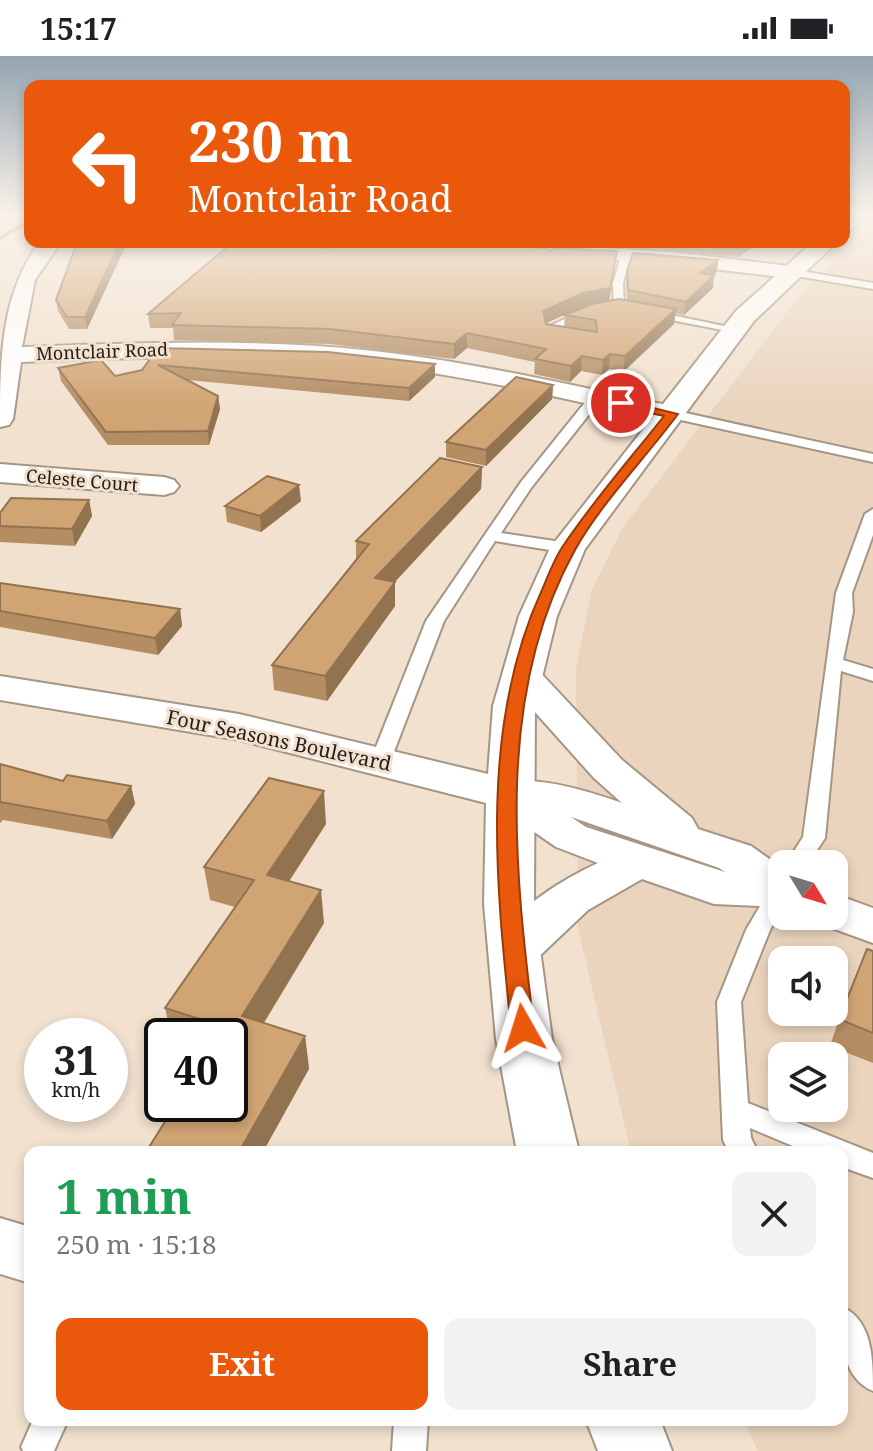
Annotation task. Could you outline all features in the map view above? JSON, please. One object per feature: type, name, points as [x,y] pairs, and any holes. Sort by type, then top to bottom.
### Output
[{"type":"street","points":[[0,419],[8,355],[6,332],[12,298],[11,279]]},
{"type":"street","points":[[547,1146],[524,1039],[509,904],[509,794],[514,706],[538,616],[568,548],[734,331],[782,279]]},
{"type":"street","name":"Montclair Road","points":[[8,355],[127,350],[289,350],[376,358],[672,414]]},
{"type":"street","name":"Celeste Court","points":[[0,473],[164,486]]},
{"type":"street","points":[[522,675],[608,769],[695,843]]},
{"type":"street","name":"Four Seasons Boulevard","points":[[0,688],[239,727],[509,794],[581,804],[735,857],[768,875]]},
{"type":"street","name":"Four Seasons Boulevard","points":[[509,794],[571,837],[714,888],[768,885]]},
{"type":"street","points":[[514,951],[548,913],[588,884],[640,862]]},
{"type":"street","points":[[848,916],[873,926]]},
{"type":"street","points":[[0,1246],[24,1253]]},
{"type":"street","points":[[625,1426],[635,1451]]},
{"type":"lane","points":[[609,308],[619,279]]},
{"type":"lane","points":[[832,279],[873,286]]},
{"type":"lane","points":[[577,339],[550,334],[547,330],[561,321],[609,308],[734,331]]},
{"type":"lane","points":[[380,762],[435,621],[526,485],[596,398]]},
{"type":"lane","points":[[672,414],[873,458]]},
{"type":"lane","points":[[806,850],[814,838],[833,663],[844,612],[844,593],[873,514]]},
{"type":"lane","points":[[491,536],[568,548]]},
{"type":"lane","points":[[833,663],[873,675]]},
{"type":"lane","points":[[740,1146],[737,1140],[729,1002],[768,913]]},
{"type":"lane","points":[[736,1110],[823,1146]]},
{"type":"lane","points":[[848,1156],[873,1166]]},
{"type":"lane","points":[[848,1332],[873,1375]]},
{"type":"lane","points":[[409,1451],[411,1426]]},
{"type":"shaded area","points":[[817,279],[873,279],[873,1451],[758,1451],[746,1426],[848,1426],[848,1146],[630,1146],[578,929],[576,669],[592,590],[623,527],[801,294]]},
{"type":"building","points":[[64,279],[103,279],[85,317],[67,317],[56,300]]},
{"type":"building","points":[[189,279],[612,279],[610,288],[583,293],[543,311],[546,324],[597,332],[596,320],[565,315],[592,304],[619,299],[676,309],[625,356],[610,354],[603,360],[582,356],[571,366],[535,359],[546,349],[467,333],[454,344],[330,329],[172,325],[181,313],[148,314]]},
{"type":"building","points":[[627,279],[710,279],[686,302],[628,290]]},
{"type":"building","points":[[158,348],[328,352],[435,364],[409,388],[158,365],[218,396],[208,431],[106,432],[58,368],[101,360],[115,376],[142,370]]},
{"type":"building","points":[[516,377],[553,385],[486,450],[446,442]]},
{"type":"building","points":[[440,458],[482,467],[375,578],[395,582],[325,676],[272,665],[369,544],[356,541]]},
{"type":"building","points":[[267,476],[299,485],[260,516],[225,506]]},
{"type":"building","points":[[11,498],[89,500],[72,529],[0,526],[0,513]]},
{"type":"building","points":[[0,583],[180,609],[155,638],[0,611]]},
{"type":"building","points":[[0,764],[63,781],[67,775],[131,786],[107,821],[0,802]]},
{"type":"building","points":[[269,778],[324,791],[267,875],[321,890],[242,1016],[305,1036],[242,1146],[150,1146],[165,1122],[248,1122],[248,1018],[197,1018],[165,1008],[254,880],[204,867]]},
{"type":"building","points":[[867,949],[873,951],[873,1033],[848,1023],[848,996]]},
{"type":"route","points":[[523,1028],[509,904],[509,794],[514,706],[538,616],[568,548],[672,414],[621,403]]}]
